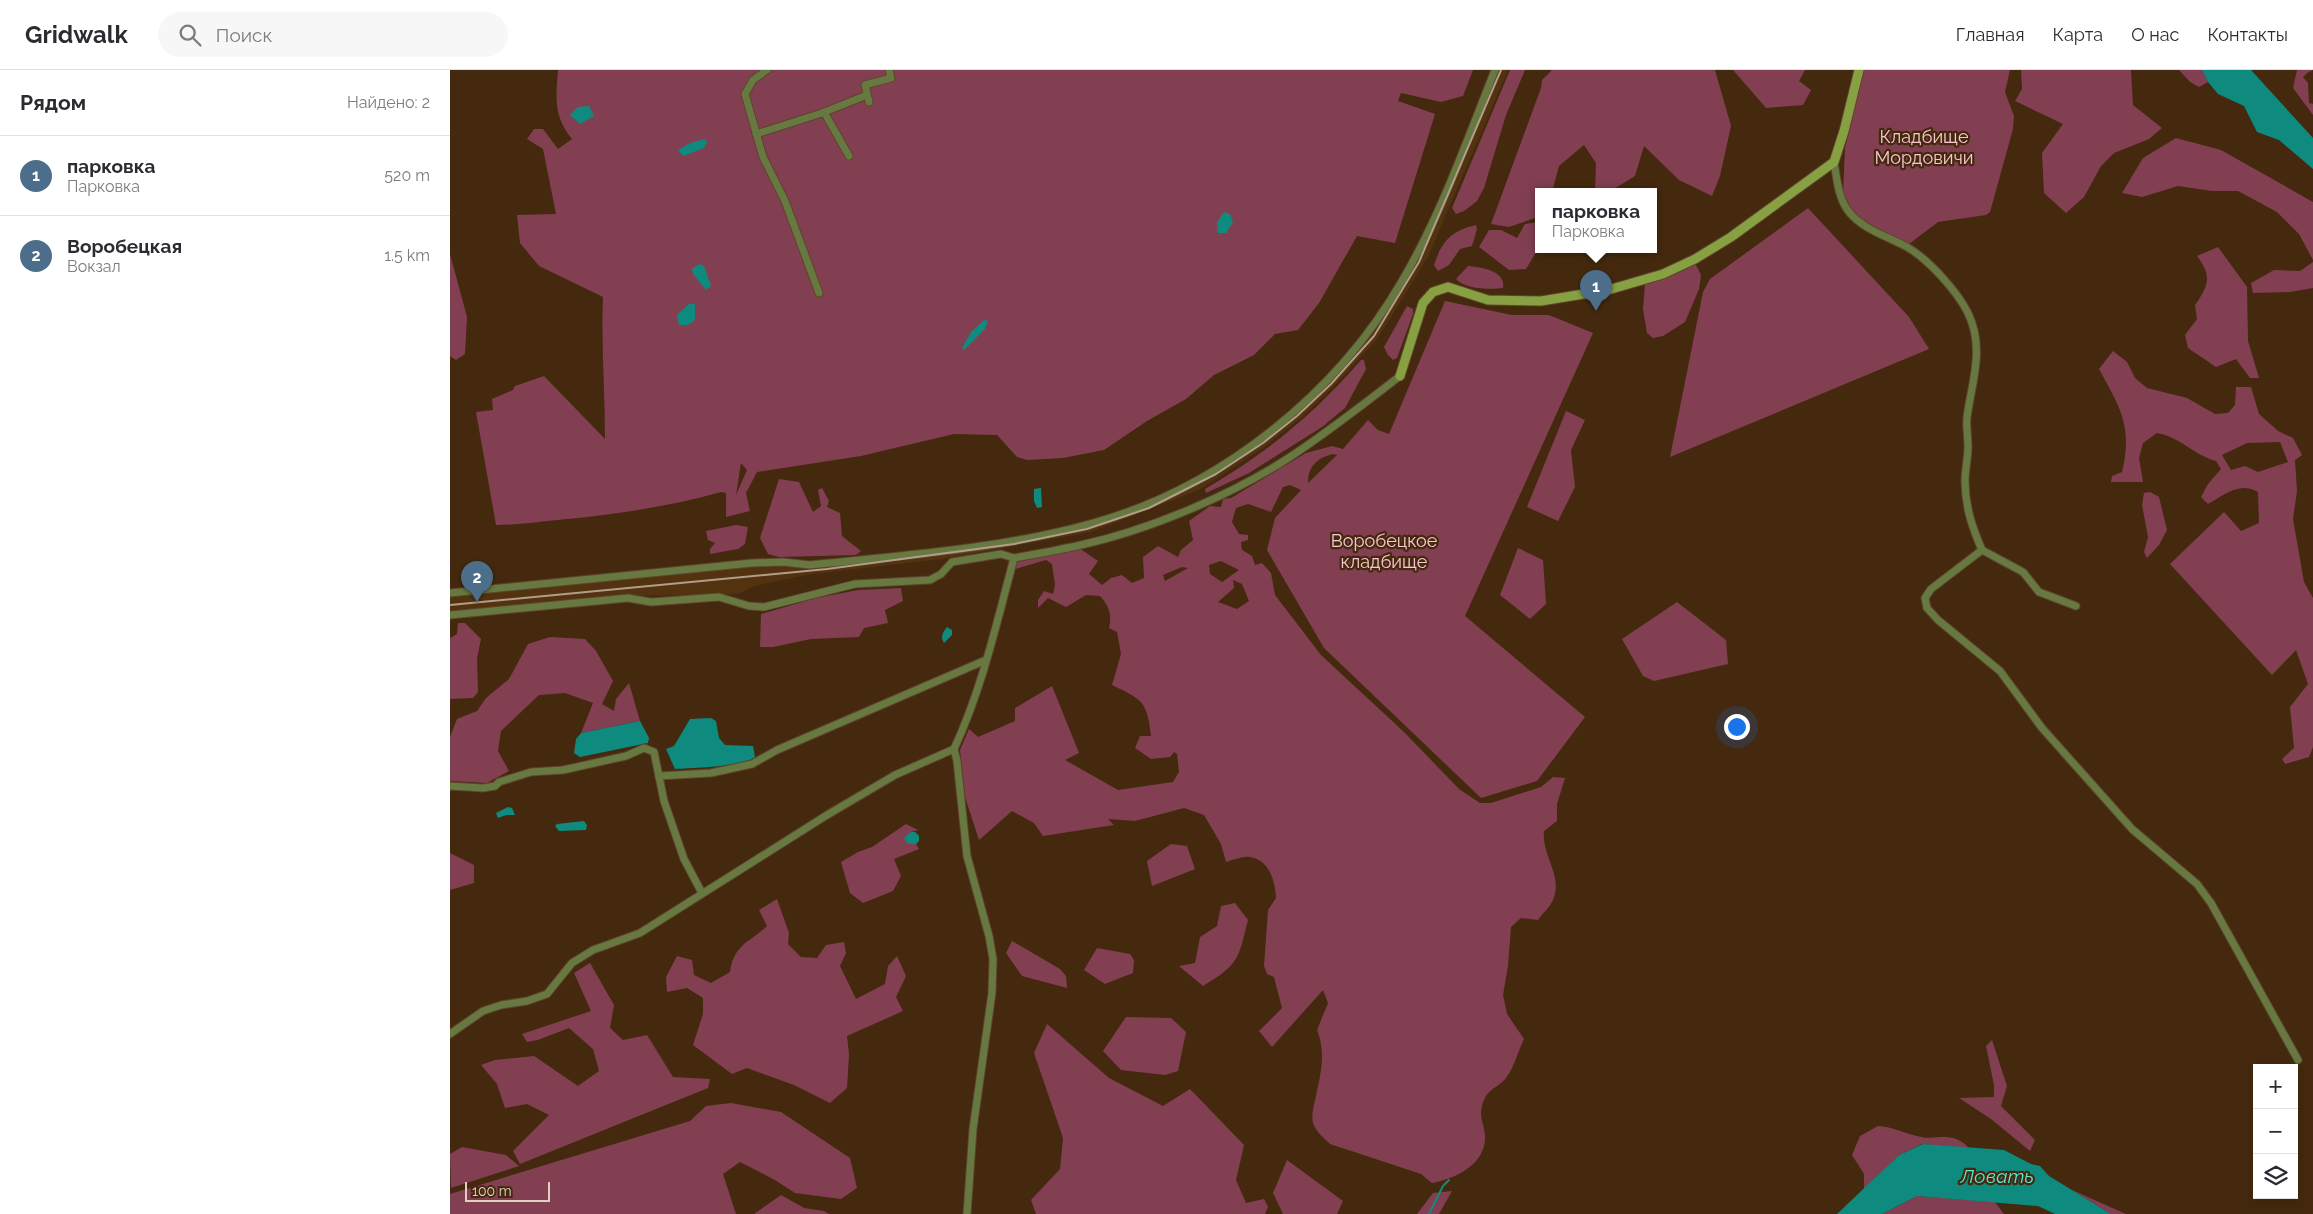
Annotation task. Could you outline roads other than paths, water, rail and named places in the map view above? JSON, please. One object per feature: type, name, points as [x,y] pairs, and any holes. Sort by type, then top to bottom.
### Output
[{"type":"street","points":[[767,70],[753,80],[744,94],[763,158],[785,201],[819,293]]},
{"type":"street","points":[[756,134],[868,98],[865,85],[891,78],[889,70]]},
{"type":"street","points":[[450,593],[752,563],[783,562],[810,565],[979,546],[1040,536],[1095,523],[1135,509],[1174,492],[1233,458],[1281,424],[1335,373],[1371,330],[1403,280],[1433,220],[1496,70]]},
{"type":"street","points":[[1859,70],[1844,132],[1834,162],[1840,195],[1848,211],[1862,225],[1908,248],[1923,258],[1957,295],[1968,313],[1975,331],[1978,349],[1976,372],[1967,418],[1968,448],[1964,480],[1966,508],[1973,530],[1982,550],[2023,572],[2039,592],[2076,606]]},
{"type":"street","points":[[824,112],[849,156]]},
{"type":"street","points":[[450,615],[628,598],[651,602],[719,597],[749,606],[764,607],[855,584],[930,580],[941,574],[952,562],[1001,554],[1014,558],[1083,545],[1150,524],[1225,493],[1289,458],[1346,418],[1400,376],[1423,303],[1433,292],[1448,287],[1488,300],[1541,302],[1608,290],[1663,274],[1695,259],[1731,238],[1834,162]]},
{"type":"street","points":[[1982,550],[1931,589],[1925,598],[1927,608],[1938,620],[2000,670],[2042,728],[2132,829],[2197,884],[2211,903],[2298,1060]]},
{"type":"street","points":[[967,1214],[973,1129],[992,993],[993,959],[989,936],[967,856],[957,761],[954,749],[965,724],[986,660],[1014,558]]},
{"type":"street","points":[[659,776],[711,773],[752,764],[777,750],[986,660]]},
{"type":"street","points":[[450,786],[484,788],[495,786],[499,782],[531,772],[563,770],[626,756],[644,748],[654,752],[660,788],[684,859],[702,893]]},
{"type":"street","points":[[450,1034],[483,1011],[501,1004],[527,1001],[547,994],[572,963],[593,950],[640,932],[835,810],[896,775],[954,749]]},
{"type":"water","points":[[2202,70],[2251,70],[2313,138],[2313,169],[2279,140],[2257,132],[2244,106],[2218,94],[2208,82]]},
{"type":"water","points":[[589,106],[594,116],[580,124],[570,115],[578,107]]},
{"type":"water","points":[[705,139],[707,142],[704,148],[683,156],[678,150],[690,143]]},
{"type":"water","points":[[1224,212],[1230,214],[1233,222],[1226,233],[1218,233],[1217,222]]},
{"type":"water","points":[[699,264],[704,266],[711,286],[706,290],[693,274],[692,269]]},
{"type":"water","points":[[689,304],[695,304],[695,320],[688,325],[679,325],[677,315]]},
{"type":"water","points":[[984,320],[988,321],[985,329],[964,350],[962,348],[971,332]]},
{"type":"water","points":[[1041,488],[1042,507],[1037,508],[1034,501],[1034,489]]},
{"type":"water","points":[[947,627],[952,630],[952,635],[944,643],[942,635]]},
{"type":"water","points":[[711,718],[716,721],[719,738],[725,745],[753,746],[755,757],[729,765],[675,769],[666,749],[674,746],[690,719]]},
{"type":"water","points":[[640,721],[649,738],[648,743],[580,757],[574,753],[576,739],[581,733]]},
{"type":"water","points":[[508,807],[512,808],[515,815],[506,815],[498,818],[496,813]]},
{"type":"water","points":[[584,821],[587,825],[586,830],[559,831],[555,826],[557,824]]},
{"type":"water","points":[[911,832],[915,832],[919,836],[919,841],[916,844],[908,844],[904,838]]},
{"type":"water","name":"Ловать","points":[[1923,1144],[2004,1150],[2031,1164],[2040,1166],[2049,1176],[2111,1214],[2055,1214],[2038,1206],[1917,1196],[1882,1214],[1837,1214],[1899,1155]]},
{"type":"waterway","points":[[1429,1214],[1443,1186],[1449,1180]]},
{"type":"railway","points":[[450,605],[827,569],[1014,544],[1087,529],[1149,508],[1216,474],[1263,443],[1297,416],[1331,384],[1374,336],[1419,262],[1501,70]]},
{"type":"place","name":"парковка","points":[[1596,311]]},
{"type":"place","name":"Воробецкая","points":[[477,602]]},
{"type":"park label","name":"Кладбище Мордовичи","points":[[1924,146]]},
{"type":"park label","name":"Воробецкое кладбище","points":[[1384,550]]}]
